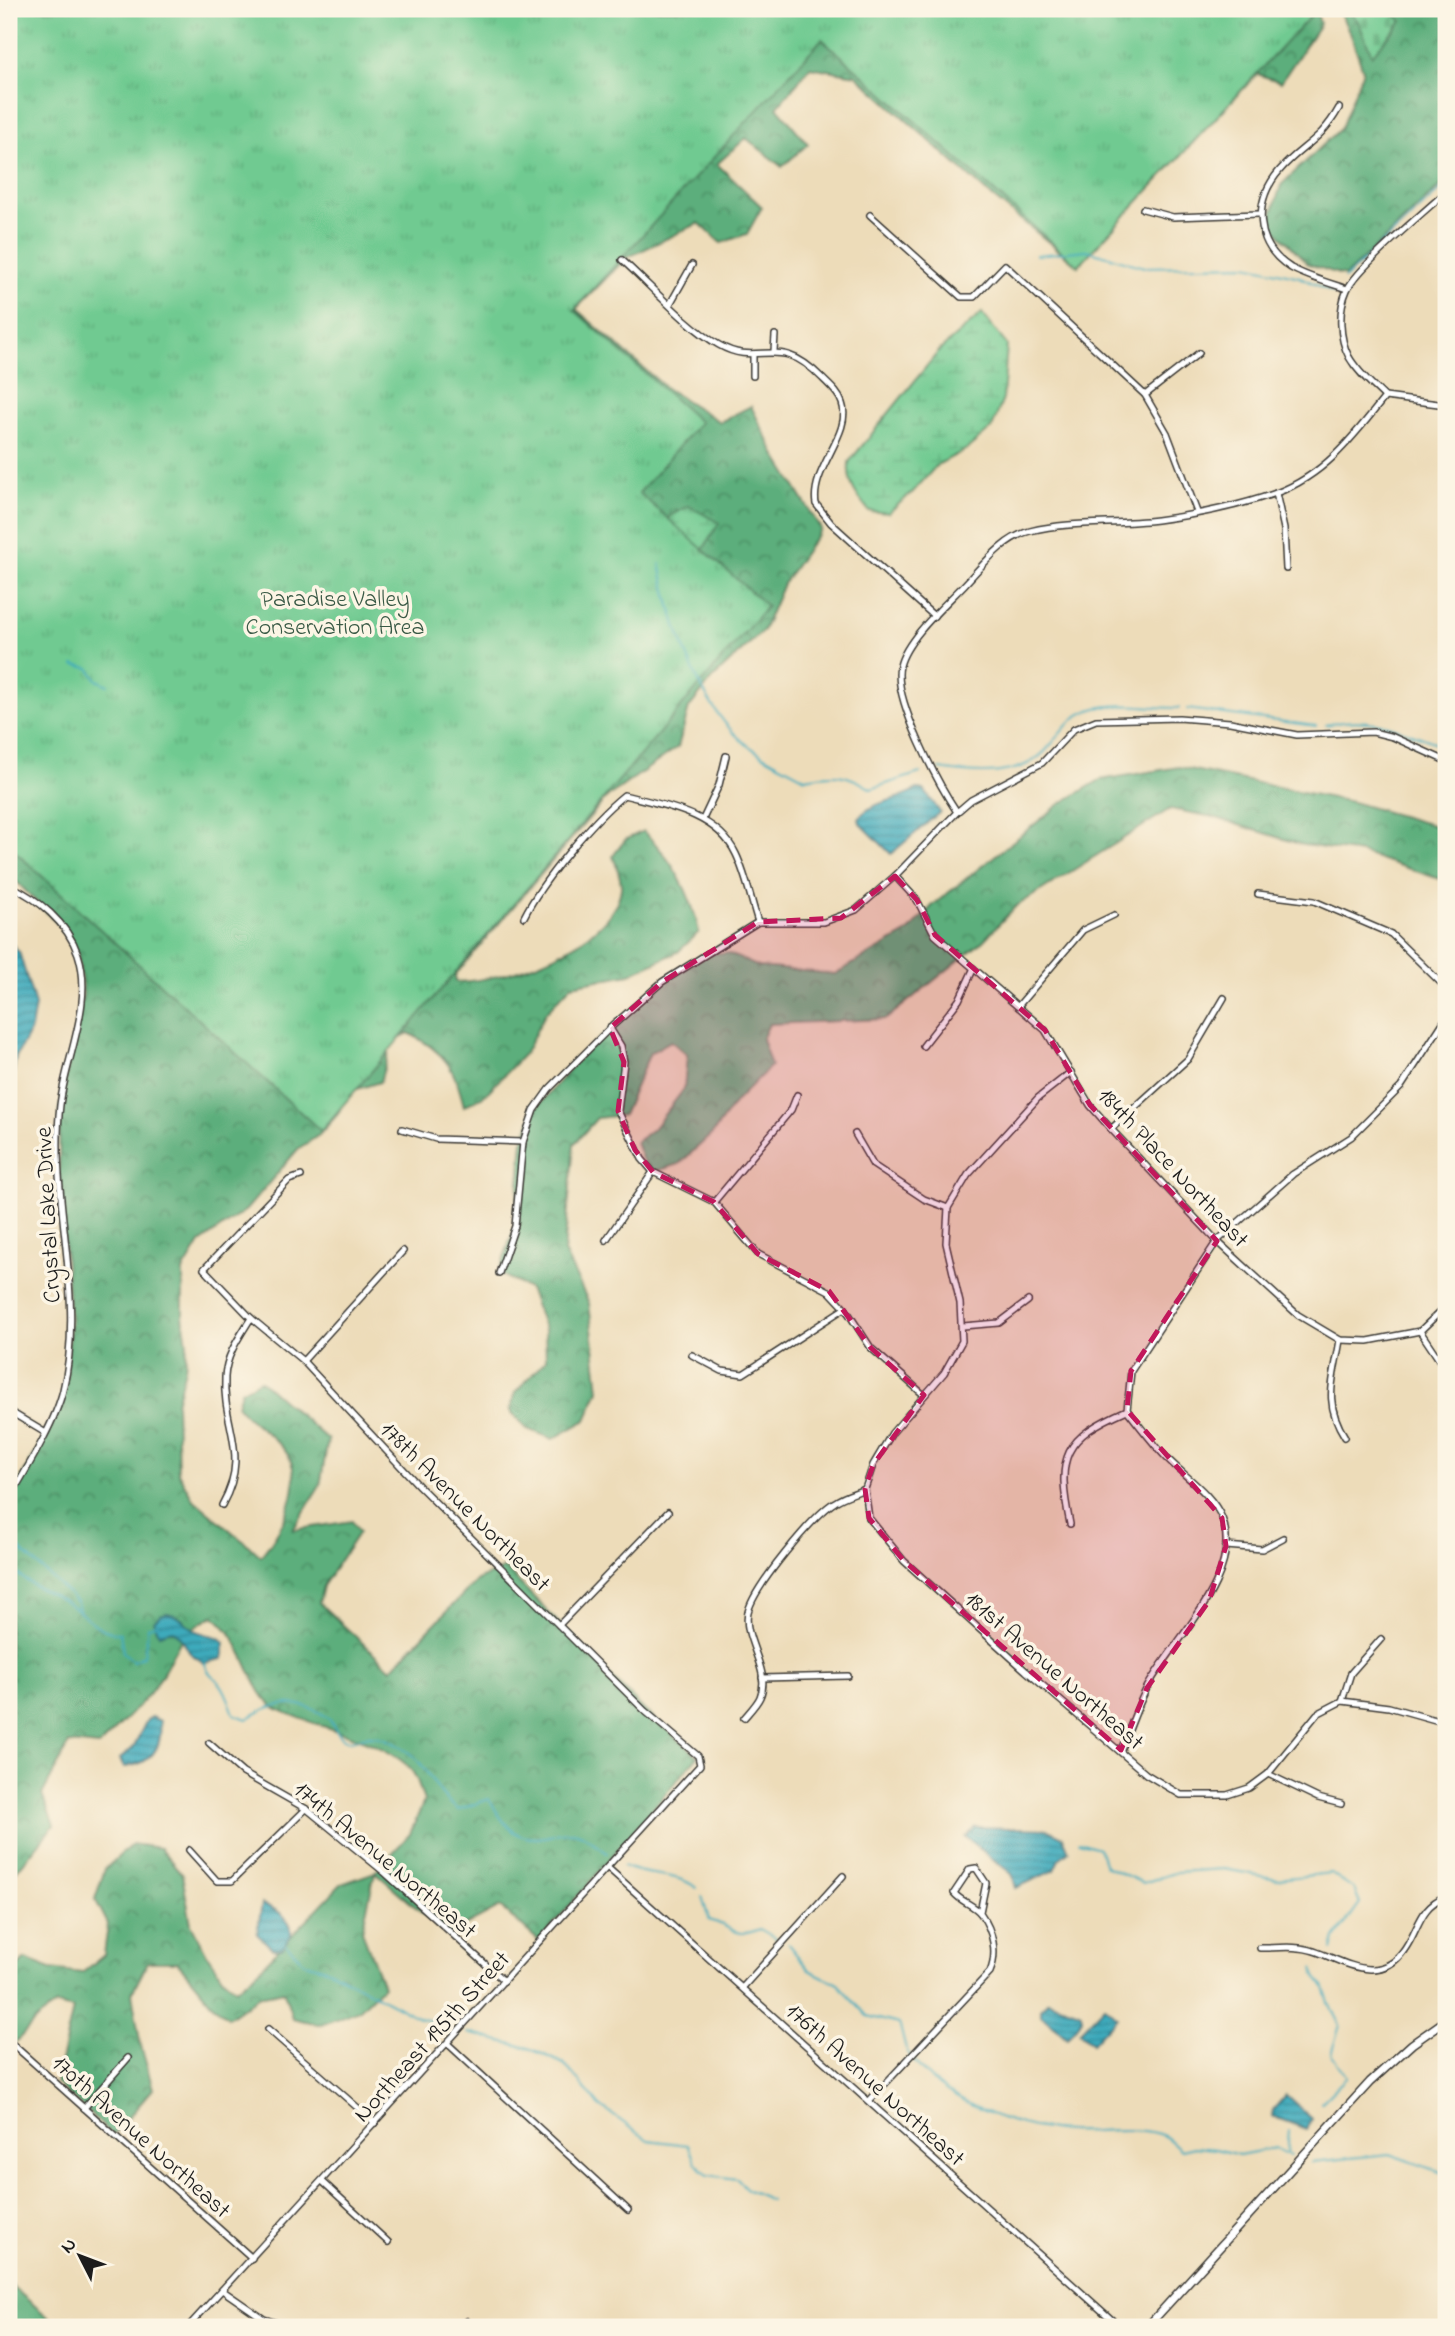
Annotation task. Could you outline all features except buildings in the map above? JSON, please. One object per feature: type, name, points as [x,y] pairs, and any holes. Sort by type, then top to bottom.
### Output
[{"type":"main road","points":[[1147,2327],[1370,2082],[1403,2052],[1446,2020]]},
{"type":"street","points":[[1339,108],[1328,130],[1282,167],[1272,180],[1259,214],[1269,245],[1279,258],[1292,268],[1347,289]]},
{"type":"street","points":[[1446,192],[1362,271],[1347,289],[1342,312],[1342,340],[1360,372],[1385,397],[1446,405]]},
{"type":"street","points":[[1143,209],[1173,217],[1259,214]]},
{"type":"street","points":[[870,215],[961,297],[974,297],[1005,265],[1145,395],[1167,433],[1197,512]]},
{"type":"street","points":[[622,260],[721,346],[753,354],[774,351],[790,353],[805,360],[842,402],[844,415],[838,436],[816,483],[816,504],[831,523],[934,616]]},
{"type":"street","points":[[670,304],[692,265]]},
{"type":"street","points":[[774,351],[775,335]]},
{"type":"street","points":[[1145,395],[1199,353]]},
{"type":"street","points":[[753,354],[753,376]]},
{"type":"street","points":[[957,812],[934,779],[900,689],[900,667],[908,649],[934,616],[1001,546],[1027,532],[1066,524],[1157,520],[1276,493],[1316,473],[1349,443],[1385,397]]},
{"type":"street","points":[[1276,493],[1284,529],[1286,569]]},
{"type":"street","points":[[499,1273],[516,1226],[523,1142],[534,1110],[549,1090],[610,1028],[662,982],[758,922],[824,922],[841,918],[856,910],[895,876],[971,800],[1042,763],[1074,729],[1096,720],[1110,719],[1230,722],[1297,735],[1373,732],[1393,737],[1446,761]]},
{"type":"street","points":[[703,819],[719,785],[726,757]]},
{"type":"street","points":[[524,917],[533,898],[624,795],[703,819],[736,854],[758,922]]},
{"type":"street","name":"184th Place Northeast","points":[[895,876],[917,900],[935,935],[974,970],[1020,1005],[1045,1030],[1090,1105],[1217,1241],[1284,1304],[1340,1340]]},
{"type":"street","name":"Crystal Lake Drive","points":[[9,885],[30,895],[66,932],[78,955],[83,994],[77,1032],[68,1054],[58,1139],[70,1312],[65,1380],[60,1401],[9,1499]]},
{"type":"street","points":[[1258,894],[1314,901],[1391,934],[1446,988]]},
{"type":"street","points":[[1020,1005],[1083,930],[1114,915]]},
{"type":"street","points":[[923,1046],[959,1000],[974,970]]},
{"type":"street","points":[[1111,1129],[1188,1059],[1224,998]]},
{"type":"street","points":[[1121,1750],[1147,1688],[1175,1643],[1209,1601],[1226,1546],[1222,1518],[1206,1495],[1163,1455],[1126,1410],[1131,1371],[1217,1241],[1293,1174],[1351,1137],[1401,1087],[1446,1018]]},
{"type":"street","points":[[610,1028],[621,1046],[624,1062],[618,1111],[635,1150],[653,1172],[713,1202],[758,1254],[811,1279],[829,1291],[845,1308],[871,1348],[924,1395]]},
{"type":"street","points":[[744,1718],[760,1698],[762,1678],[748,1625],[748,1611],[757,1594],[788,1549],[820,1514],[835,1502],[865,1489],[882,1448],[955,1357],[962,1340],[963,1326],[946,1243],[948,1208],[968,1175],[1038,1098],[1071,1072]]},
{"type":"street","points":[[713,1202],[791,1110],[797,1095]]},
{"type":"street","points":[[402,1129],[436,1139],[523,1142]]},
{"type":"street","points":[[855,1134],[873,1165],[924,1199],[948,1208]]},
{"type":"street","points":[[606,1240],[653,1172]]},
{"type":"street","name":"178th Avenue Northeast","points":[[301,1176],[289,1180],[204,1269],[251,1318],[303,1361],[419,1486],[645,1711],[698,1756],[699,1768]]},
{"type":"street","points":[[303,1361],[402,1251]]},
{"type":"street","points":[[963,1326],[999,1323],[1028,1301]]},
{"type":"street","points":[[1345,1437],[1332,1413],[1329,1398],[1340,1340],[1379,1339],[1420,1331],[1446,1306]]},
{"type":"street","points":[[692,1355],[722,1371],[743,1374],[845,1308]]},
{"type":"street","points":[[222,1505],[233,1483],[236,1451],[225,1398],[225,1375],[236,1341],[251,1318]]},
{"type":"street","points":[[1420,1331],[1446,1370]]},
{"type":"street","points":[[1070,1524],[1063,1480],[1072,1447],[1097,1422],[1126,1410]]},
{"type":"street","points":[[9,1411],[44,1432]]},
{"type":"street","name":"181st Avenue Northeast","points":[[865,1489],[869,1518],[904,1561],[1146,1774],[1181,1795],[1227,1795],[1249,1788],[1268,1774]]},
{"type":"street","points":[[559,1625],[668,1512]]},
{"type":"street","points":[[1226,1546],[1262,1549],[1283,1538]]},
{"type":"street","points":[[1342,1701],[1344,1685],[1351,1673],[1381,1639]]},
{"type":"street","points":[[762,1678],[848,1676]]},
{"type":"street","points":[[1341,1804],[1318,1798],[1268,1774],[1317,1714],[1342,1701],[1389,1707],[1446,1723]]},
{"type":"street","name":"174th Avenue Northeast","points":[[209,1743],[248,1776],[306,1809],[384,1872],[504,1981]]},
{"type":"street","name":"Northeast 195th Street","points":[[188,2327],[699,1768]]},
{"type":"street","points":[[188,1850],[217,1881],[232,1881],[306,1809]]},
{"type":"street","name":"176th Avenue Northeast","points":[[608,1868],[1120,2327]]},
{"type":"street","points":[[869,2101],[989,1972],[995,1960],[995,1950],[980,1912],[954,1893],[970,1869],[976,1868],[986,1883],[980,1912]]},
{"type":"street","points":[[743,1987],[843,1876]]},
{"type":"street","points":[[1260,1948],[1302,1948],[1349,1967],[1376,1969],[1402,1955],[1424,1911],[1446,1896]]},
{"type":"street","points":[[268,2029],[375,2123]]},
{"type":"street","name":"170th Avenue Northeast","points":[[9,2041],[252,2258]]},
{"type":"street","points":[[448,2044],[628,2210]]},
{"type":"street","points":[[84,2108],[128,2058]]},
{"type":"street","points":[[322,2181],[388,2242]]},
{"type":"street","points":[[222,2290],[264,2319],[290,2327]]},
{"type":"street","points":[[467,2321],[474,2327]]},
{"type":"highlighted area","points":[[895,876],[917,900],[935,935],[1045,1030],[1090,1105],[1217,1241],[1131,1371],[1127,1410],[1222,1518],[1226,1546],[1209,1601],[1147,1688],[1121,1750],[904,1561],[869,1518],[865,1489],[873,1465],[924,1395],[871,1348],[829,1291],[758,1254],[714,1202],[653,1172],[635,1150],[618,1111],[624,1062],[610,1028],[662,982],[758,922],[841,918]]},
{"type":"green space","name":"Paradise Valley Conservation Area","points":[[9,9],[1316,9],[1320,24],[1281,82],[1257,74],[1078,266],[989,194],[856,75],[810,67],[777,107],[808,144],[782,167],[746,138],[717,164],[762,207],[747,234],[721,243],[699,223],[626,258],[576,309],[666,388],[720,422],[751,406],[776,456],[821,529],[783,584],[763,631],[713,678],[689,708],[678,747],[606,798],[455,975],[456,982],[502,975],[528,967],[578,943],[599,927],[614,908],[621,888],[613,856],[625,840],[643,831],[663,852],[679,877],[686,890],[699,932],[678,952],[630,974],[572,985],[546,1012],[525,1053],[485,1095],[464,1106],[457,1081],[440,1054],[409,1033],[392,1041],[380,1082],[348,1092],[338,1114],[319,1135],[298,1149],[246,1210],[200,1243],[183,1271],[183,1316],[187,1343],[185,1369],[176,1403],[178,1472],[193,1499],[261,1556],[278,1532],[291,1502],[294,1487],[294,1472],[290,1459],[281,1446],[237,1405],[241,1391],[260,1380],[328,1440],[320,1486],[293,1530],[352,1521],[359,1532],[323,1586],[319,1603],[391,1669],[477,1580],[505,1568],[645,1711],[698,1756],[539,1941],[500,1907],[448,1935],[375,1872],[410,1834],[424,1801],[415,1776],[390,1753],[290,1715],[267,1701],[233,1638],[213,1616],[181,1640],[152,1690],[99,1746],[69,1743],[42,1795],[54,1825],[9,1880],[9,1499],[58,1413],[66,1388],[70,1320],[59,1172],[60,1106],[83,994],[78,955],[66,932],[9,874]]},
{"type":"green space","name":"Paradise Valley Conservation Area","points":[[9,9],[1317,9],[1078,266],[822,39],[574,310],[700,422],[639,493],[767,606],[321,1131],[9,846]]},
{"type":"green space","points":[[1338,9],[1446,9],[1446,181],[1345,276],[1308,264],[1269,223],[1281,185],[1341,128],[1363,70],[1351,35]]},
{"type":"green space","points":[[1347,9],[1388,9],[1402,21],[1372,55],[1358,21]]},
{"type":"green space","points":[[982,313],[1007,345],[1003,399],[992,428],[967,449],[937,465],[913,492],[888,513],[869,511],[853,489],[849,477],[849,462],[939,351]]},
{"type":"green space","points":[[689,506],[719,523],[704,548],[660,564],[652,538],[671,515]]},
{"type":"green space","points":[[1179,767],[1352,802],[1446,829],[1446,881],[1361,853],[1303,845],[1213,817],[1170,809],[1015,907],[983,941],[886,1019],[769,1024],[762,1039],[771,1066],[736,1101],[713,1133],[679,1164],[653,1172],[642,1159],[636,1142],[653,1129],[684,1089],[687,1055],[671,1041],[650,1053],[623,1115],[597,1118],[574,1144],[564,1252],[589,1303],[599,1390],[586,1420],[553,1439],[527,1429],[510,1411],[515,1393],[546,1360],[545,1330],[529,1289],[499,1273],[515,1226],[523,1142],[534,1110],[582,1055],[662,982],[709,953],[727,953],[759,967],[835,974],[908,932],[933,905],[1060,804],[1100,780]]},
{"type":"green space","points":[[132,1844],[160,1848],[182,1874],[191,1924],[223,1978],[236,1989],[259,1970],[341,1884],[375,1872],[362,1931],[383,1986],[359,2010],[321,2025],[292,2018],[284,1991],[259,1996],[228,2018],[211,2003],[177,1962],[148,1962],[132,1993],[140,2042],[153,2089],[113,2135],[56,2083],[73,2009],[56,2005],[36,2020],[13,2045],[9,2041],[9,1976],[25,1959],[51,1969],[82,1973],[104,1955],[108,1924],[95,1899],[105,1869]]},
{"type":"green space","points":[[9,2284],[60,2327],[9,2327]]},
{"type":"water","points":[[917,789],[924,790],[940,812],[891,854],[860,823],[859,818],[871,808]]},
{"type":"water","points":[[9,941],[19,952],[35,1005],[31,1029],[16,1057],[9,1099]]},
{"type":"water","points":[[167,1613],[180,1618],[199,1632],[222,1640],[225,1643],[222,1659],[204,1663],[190,1653],[180,1636],[172,1630],[159,1634],[154,1621]]},
{"type":"water","points":[[152,1717],[160,1721],[157,1747],[148,1759],[124,1767],[120,1759],[133,1748],[147,1720]]},
{"type":"water","points":[[975,1827],[1046,1829],[1063,1837],[1069,1851],[1059,1859],[1054,1870],[1016,1888],[1012,1874],[965,1837]]},
{"type":"water","points":[[262,1904],[283,1915],[291,1927],[288,1940],[282,1948],[273,1949],[257,1934]]},
{"type":"water","points":[[1048,2001],[1082,2013],[1082,2019],[1067,2038],[1041,2015],[1041,2009]]},
{"type":"water","points":[[1104,2006],[1117,2017],[1092,2044],[1079,2032]]},
{"type":"water","points":[[1286,2095],[1312,2119],[1306,2129],[1272,2116],[1273,2110]]},
{"type":"waterway","points":[[1344,279],[1446,185]]},
{"type":"waterway","points":[[1036,255],[1087,250],[1144,267],[1247,265],[1300,277],[1334,293]]},
{"type":"waterway","points":[[660,564],[679,634],[699,681],[725,723],[747,745],[805,778],[839,775],[854,779],[871,789],[920,773]]},
{"type":"waterway","points":[[74,665],[89,668],[97,680],[108,685]]},
{"type":"waterway","points":[[940,769],[984,773],[1012,770],[1026,765],[1049,747],[1073,719],[1093,709],[1124,706],[1179,708]]},
{"type":"waterway","points":[[1187,709],[1316,726]]},
{"type":"waterway","points":[[1326,725],[1359,721],[1374,723],[1446,746]]},
{"type":"waterway","points":[[9,1539],[70,1595],[77,1603],[80,1613]]},
{"type":"waterway","points":[[9,1566],[25,1580],[69,1604],[99,1627],[120,1633],[123,1652],[133,1661],[144,1656],[148,1627],[157,1624]]},
{"type":"waterway","points":[[205,1663],[208,1672],[224,1689],[234,1714],[247,1719],[267,1708],[287,1704],[317,1711],[327,1717],[344,1739],[353,1741],[375,1736],[389,1740],[405,1750],[420,1763],[442,1794],[458,1810],[489,1799],[507,1826],[521,1836],[541,1838],[566,1832],[577,1833],[607,1853]]},
{"type":"waterway","points":[[1079,1842],[1099,1848],[1105,1866],[1143,1883],[1177,1872],[1224,1869],[1278,1879],[1331,1873],[1354,1889],[1360,1903],[1335,1938],[1332,1950]]},
{"type":"waterway","points":[[623,1866],[680,1879],[697,1888]]},
{"type":"waterway","points":[[702,1896],[709,1920],[739,1933],[760,1929],[777,1939]]},
{"type":"waterway","points":[[286,1944],[305,1963],[329,1970],[419,2018],[448,2026]]},
{"type":"waterway","points":[[788,1944],[809,1970],[838,1984],[867,2016],[899,2024],[907,2051],[923,2071],[940,2086],[980,2109],[1024,2125],[1047,2129],[1130,2130],[1154,2133],[1166,2137],[1181,2150],[1194,2147],[1239,2155],[1276,2148],[1290,2156]]},
{"type":"waterway","points":[[1313,1969],[1340,2025],[1331,2054],[1347,2077],[1321,2103]]},
{"type":"waterway","points":[[468,2033],[529,2048],[564,2064],[600,2106],[648,2140],[688,2145],[696,2163],[708,2175],[737,2179],[748,2190],[771,2200]]},
{"type":"waterway","points":[[1287,2154],[1289,2131]]},
{"type":"waterway","points":[[1311,2162],[1389,2154],[1446,2174]]}]
